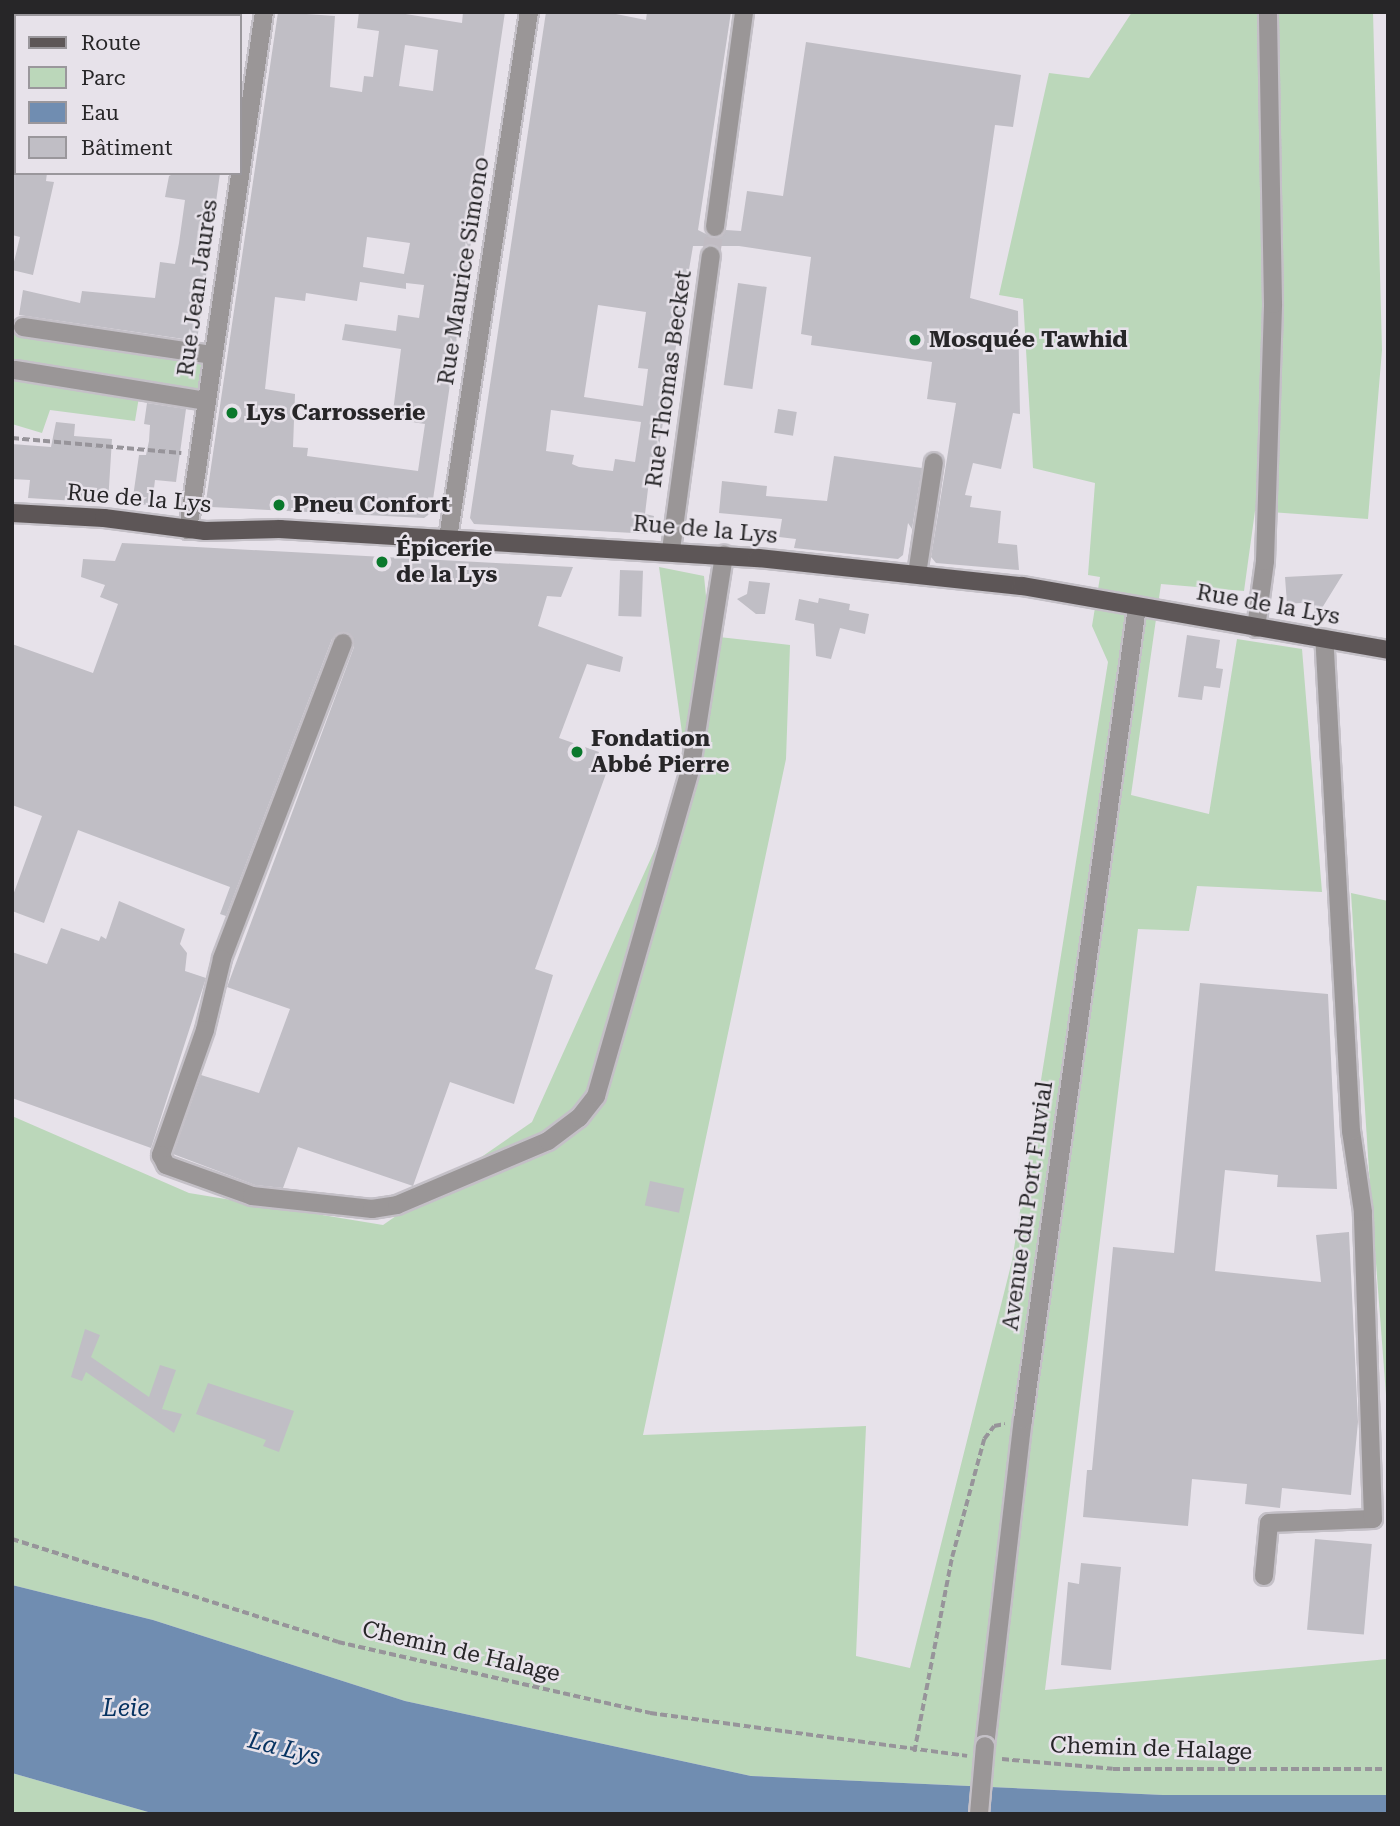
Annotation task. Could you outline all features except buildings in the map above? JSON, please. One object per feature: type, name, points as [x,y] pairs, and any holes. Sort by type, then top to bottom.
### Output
[{"type":"main road","name":"Rue de la Lys","points":[[12,513],[104,518],[188,530],[264,528],[671,550],[917,574],[1022,586],[1388,650]]},
{"type":"street","name":"Rue Jean Jaurès","points":[[242,160],[264,12]]},
{"type":"street","name":"Rue Maurice Simono","points":[[448,538],[529,12]]},
{"type":"street","points":[[715,227],[744,12]]},
{"type":"street","points":[[1256,628],[1265,561],[1273,304],[1268,12]]},
{"type":"street","name":"Rue Jean Jaurès","points":[[188,530],[240,175]]},
{"type":"street","name":"Rue Thomas Becket","points":[[671,550],[711,256]]},
{"type":"street","points":[[23,327],[213,355]]},
{"type":"street","points":[[15,370],[206,401]]},
{"type":"street","points":[[917,574],[934,462]]},
{"type":"street","points":[[343,643],[222,959],[205,1030],[161,1154],[166,1165],[252,1196],[381,1208],[548,1141],[579,1118],[596,1096],[693,757],[724,555]]},
{"type":"street","name":"Avenue du Port Fluvial","points":[[979,1814],[1023,1420],[1137,607]]},
{"type":"street","points":[[1264,1576],[1269,1523],[1373,1519],[1363,1212],[1352,1131],[1324,639]]},
{"type":"path","points":[[12,438],[197,455]]},
{"type":"path","points":[[914,1752],[952,1557],[984,1439],[994,1426],[1023,1420]]},
{"type":"path","name":"Chemin de Halage","points":[[12,1539],[338,1642],[650,1713],[914,1752],[986,1754],[1113,1769],[1388,1769]]},
{"type":"green space","points":[[1132,12],[1373,12],[1382,350],[1368,519],[1255,511],[1244,591],[1161,584],[1131,795],[1209,814],[1237,639],[1302,649],[1322,892],[1197,886],[1189,931],[1138,929],[1045,1690],[1388,1659],[1388,1795],[1163,1795],[751,1776],[405,1701],[153,1620],[12,1585],[12,1116],[189,1193],[383,1225],[532,1122],[688,776],[659,567],[704,576],[710,636],[790,645],[786,759],[643,1435],[866,1426],[856,1656],[910,1668],[1012,1261],[1108,662],[1092,626],[1100,577],[1088,575],[1095,483],[1033,468],[1023,299],[999,295],[1049,73],[1089,78]]},
{"type":"green space","points":[[12,330],[206,358],[198,394],[141,385],[135,421],[50,410],[42,433],[12,424]]},
{"type":"green space","points":[[1351,893],[1388,901],[1388,1421],[1369,1171]]},
{"type":"green space","points":[[12,1773],[155,1814],[12,1814]]},
{"type":"water","name":"Leie","points":[[12,1585],[153,1620],[405,1701],[751,1776],[1163,1795],[1388,1795],[1388,1814],[155,1814],[12,1773]]},
{"type":"tunnel","points":[[711,256],[715,227]]},
{"type":"place","name":"Mosquée Tawhid","points":[[915,340]]},
{"type":"place","name":"Lys Carrosserie","points":[[232,413]]},
{"type":"place","name":"Pneu Confort","points":[[279,505]]},
{"type":"place","name":"Épicerie de la Lys","points":[[382,562]]},
{"type":"place","name":"Fondation Abbé Pierre","points":[[577,752]]},
{"type":"water label","name":"La Lys","points":[[284,1749]]}]
